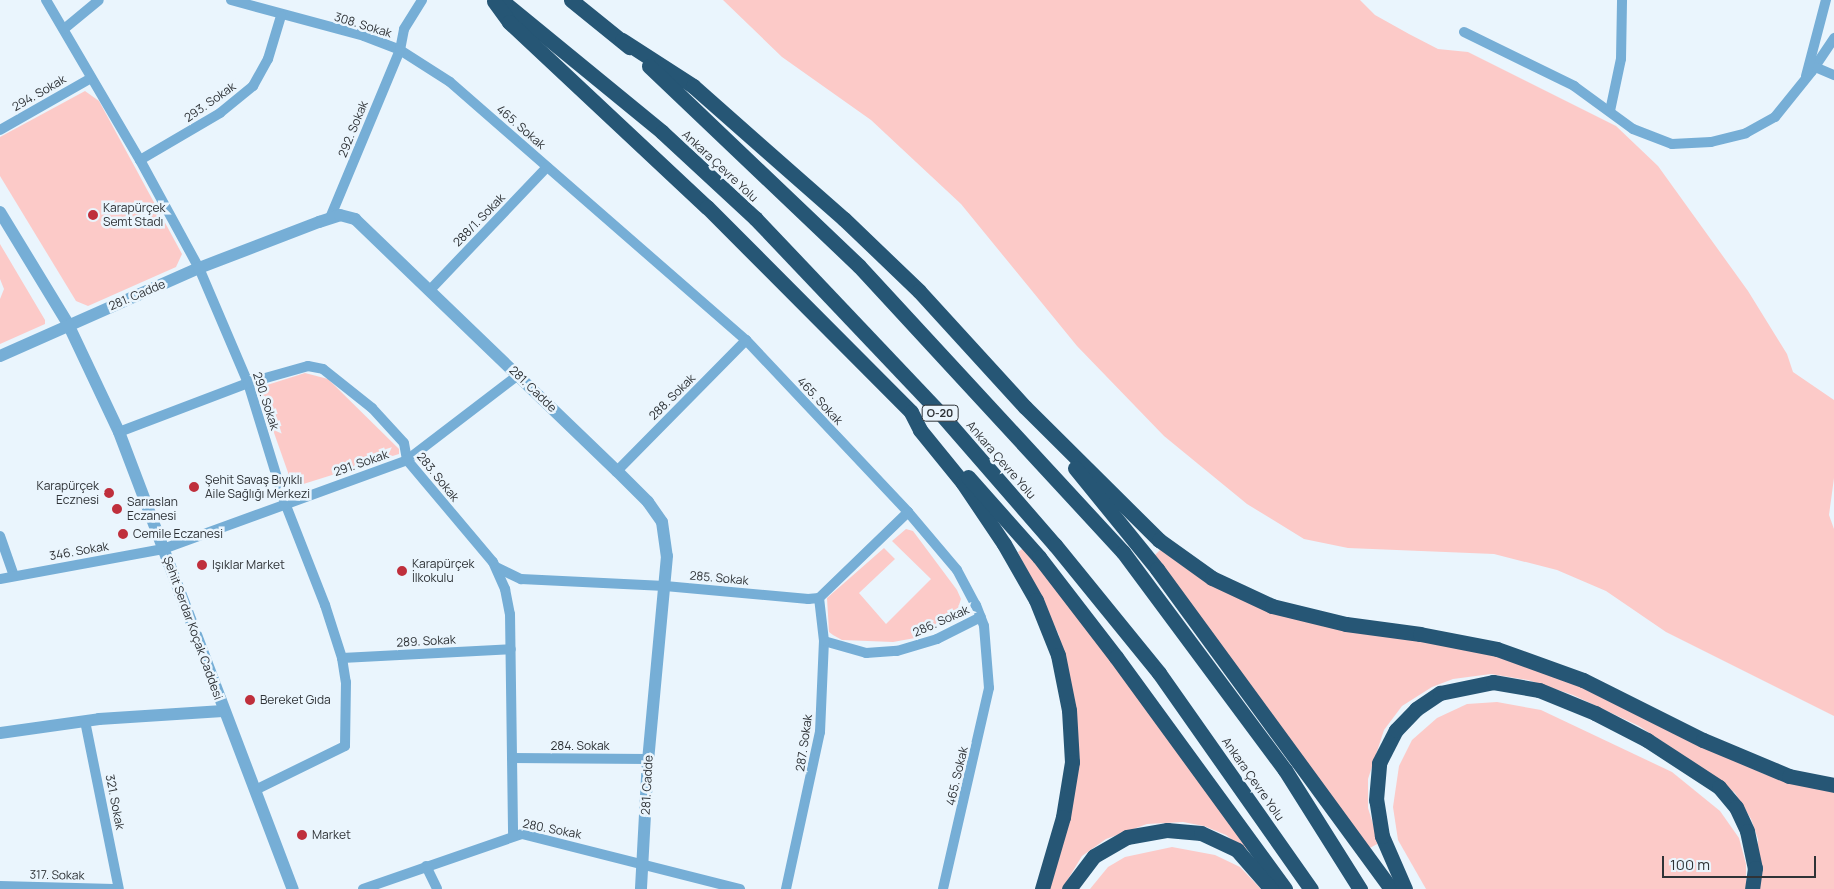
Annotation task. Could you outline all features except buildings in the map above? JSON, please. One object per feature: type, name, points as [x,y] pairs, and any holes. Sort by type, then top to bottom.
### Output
[{"type":"highway","points":[[493,0],[509,22],[707,206],[911,412],[1039,557],[1219,794],[1285,889]]},
{"type":"highway","name":"Ankara Çevre Yolu","points":[[501,0],[662,132],[755,218],[941,414],[1056,545],[1159,673],[1312,889]]},
{"type":"highway","name":"Ankara Çevre Yolu","points":[[571,0],[622,40],[859,266],[1123,552],[1285,770],[1360,889]]},
{"type":"highway","points":[[622,40],[693,86],[844,219],[919,291],[1025,407],[1160,540],[1212,578],[1272,606],[1346,624],[1420,634],[1497,650],[1583,680],[1703,740],[1789,776],[1834,785]]},
{"type":"highway","points":[[1025,407],[1157,569],[1391,889]]},
{"type":"highway","points":[[911,412],[920,430],[963,483],[1004,544],[1036,600],[1058,655],[1069,710],[1072,762],[1063,817],[1042,889]]},
{"type":"highway","points":[[1406,889],[1382,836],[1376,800],[1379,763],[1396,730],[1416,709],[1440,693],[1493,682],[1539,690],[1595,713],[1647,740],[1720,787],[1736,807],[1747,831],[1755,868],[1752,889]]},
{"type":"highway","points":[[1069,889],[1094,856],[1127,837],[1167,830],[1201,832],[1237,850],[1271,889]]},
{"type":"street","name":"290. Sokak","points":[[46,0],[140,160],[199,268],[248,383],[285,503],[325,605],[342,658],[346,682],[344,746],[255,790]]},
{"type":"street","points":[[64,29],[99,0]]},
{"type":"street","name":"308. Sokak","points":[[231,0],[281,16],[364,36],[400,50]]},
{"type":"street","name":"292. Sokak","points":[[330,218],[400,50],[404,29],[422,0]]},
{"type":"street","points":[[1610,111],[1620,59],[1622,0]]},
{"type":"street","points":[[1804,82],[1826,0]]},
{"type":"street","name":"293. Sokak","points":[[140,160],[220,113],[252,86],[268,59],[281,16]]},
{"type":"street","points":[[1464,32],[1574,86],[1633,129],[1672,144],[1711,142],[1746,133],[1775,117],[1804,82],[1834,38]]},
{"type":"street","name":"465. Sokak","points":[[400,50],[450,82],[746,340],[908,512],[957,570],[981,617],[989,658],[988,698],[943,889]]},
{"type":"street","points":[[1815,67],[1834,75]]},
{"type":"street","name":"294. Sokak","points":[[0,130],[91,78]]},
{"type":"street","name":"288/1. Sokak","points":[[428,291],[547,167]]},
{"type":"street","name":"Şehit Serdar Koçak Caddesi","points":[[0,212],[4,226],[68,324],[119,432],[223,711],[292,889]]},
{"type":"street","name":"281. Cadde","points":[[0,356],[68,324],[199,268],[330,218],[340,215],[355,219],[617,471],[648,502],[662,522],[666,547],[665,586],[648,758],[644,864],[641,889]]},
{"type":"street","name":"288. Sokak","points":[[617,471],[746,340]]},
{"type":"street","name":"283. Sokak","points":[[119,432],[248,383],[308,366],[323,369],[372,408],[404,443],[407,460],[496,567],[509,604],[513,834]]},
{"type":"street","name":"291. Sokak","points":[[164,549],[285,503],[407,460],[518,375]]},
{"type":"street","points":[[819,598],[908,512]]},
{"type":"street","points":[[0,536],[14,576]]},
{"type":"street","name":"346. Sokak","points":[[0,579],[164,549]]},
{"type":"street","name":"285. Sokak","points":[[496,567],[521,579],[665,586],[808,600],[819,598]]},
{"type":"street","points":[[509,604],[521,579]]},
{"type":"street","name":"287. Sokak","points":[[786,889],[818,743],[824,642],[819,598]]},
{"type":"street","name":"286. Sokak","points":[[824,642],[866,653],[897,651],[938,639],[981,617]]},
{"type":"street","name":"289. Sokak","points":[[342,658],[511,649]]},
{"type":"street","points":[[0,733],[85,721],[223,711]]},
{"type":"street","name":"321. Sokak","points":[[85,721],[119,889]]},
{"type":"street","name":"284. Sokak","points":[[512,758],[648,758]]},
{"type":"street","name":"280. Sokak","points":[[363,889],[513,834],[534,836],[740,889]]},
{"type":"street","points":[[426,866],[437,889]]},
{"type":"street","name":"317. Sokak","points":[[0,886],[114,889]]},
{"type":"shaded area","points":[[723,0],[1360,0],[1375,15],[1438,49],[1468,52],[1616,126],[1658,166],[1748,291],[1787,354],[1793,372],[1834,400],[1834,478],[1829,515],[1834,529],[1834,716],[1666,632],[1606,591],[1557,570],[1494,554],[1348,548],[1304,539],[1247,504],[1164,436],[1077,346],[961,204],[871,120],[782,57]]},
{"type":"shaded area","name":"Karapürçek Semt Stadı","points":[[85,91],[99,101],[182,254],[176,267],[88,306],[76,301],[0,176],[0,137]]},
{"type":"shaded area","points":[[0,244],[45,320],[45,324],[0,344],[0,299],[4,289],[0,279]]},
{"type":"shaded area","points":[[305,373],[328,379],[399,449],[399,454],[297,486],[291,481],[261,396],[267,385]]},
{"type":"shaded area","points":[[906,529],[913,531],[957,590],[961,599],[954,620],[915,638],[893,642],[842,640],[833,635],[829,632],[827,598],[884,548],[895,559],[859,593],[886,624],[931,579],[892,541]]},
{"type":"shaded area","points":[[1026,546],[1253,845],[1245,850],[1226,835],[1204,826],[1183,822],[1147,824],[1106,839],[1082,856],[1062,889],[1045,889],[1064,832],[1067,676],[1059,635],[1018,552]]},
{"type":"shaded area","points":[[1163,547],[1222,588],[1484,652],[1577,681],[1764,774],[1834,791],[1834,889],[1757,889],[1758,839],[1751,819],[1735,793],[1713,775],[1639,726],[1573,695],[1528,680],[1491,674],[1453,679],[1432,687],[1402,706],[1384,730],[1368,779],[1368,808],[1379,843],[1368,849],[1154,556]]},
{"type":"shaded area","points":[[1497,702],[1541,710],[1672,772],[1720,811],[1739,838],[1746,864],[1746,889],[1426,889],[1398,840],[1393,807],[1399,766],[1412,740],[1437,718],[1467,704]]},
{"type":"shaded area","points":[[1172,847],[1215,855],[1240,867],[1261,889],[1090,889],[1108,867],[1125,857]]},
{"type":"place","name":"Karapürçek Semt Stadı","points":[[93,215]]},
{"type":"place","name":"Şehit Savaş Bıyıklı Aile Sağlığı Merkezi","points":[[194,487]]},
{"type":"place","name":"Karapürçek Ecznesi","points":[[109,493]]},
{"type":"place","name":"Sarıaslan Eczanesi","points":[[117,509]]},
{"type":"place","name":"Cemile Eczanesi","points":[[123,534]]},
{"type":"place","name":"Işıklar Market","points":[[202,565]]},
{"type":"place","name":"Karapürçek İlkokulu","points":[[402,571]]},
{"type":"place","name":"Bereket Gıda","points":[[250,700]]},
{"type":"place","name":"Market","points":[[302,835]]}]
